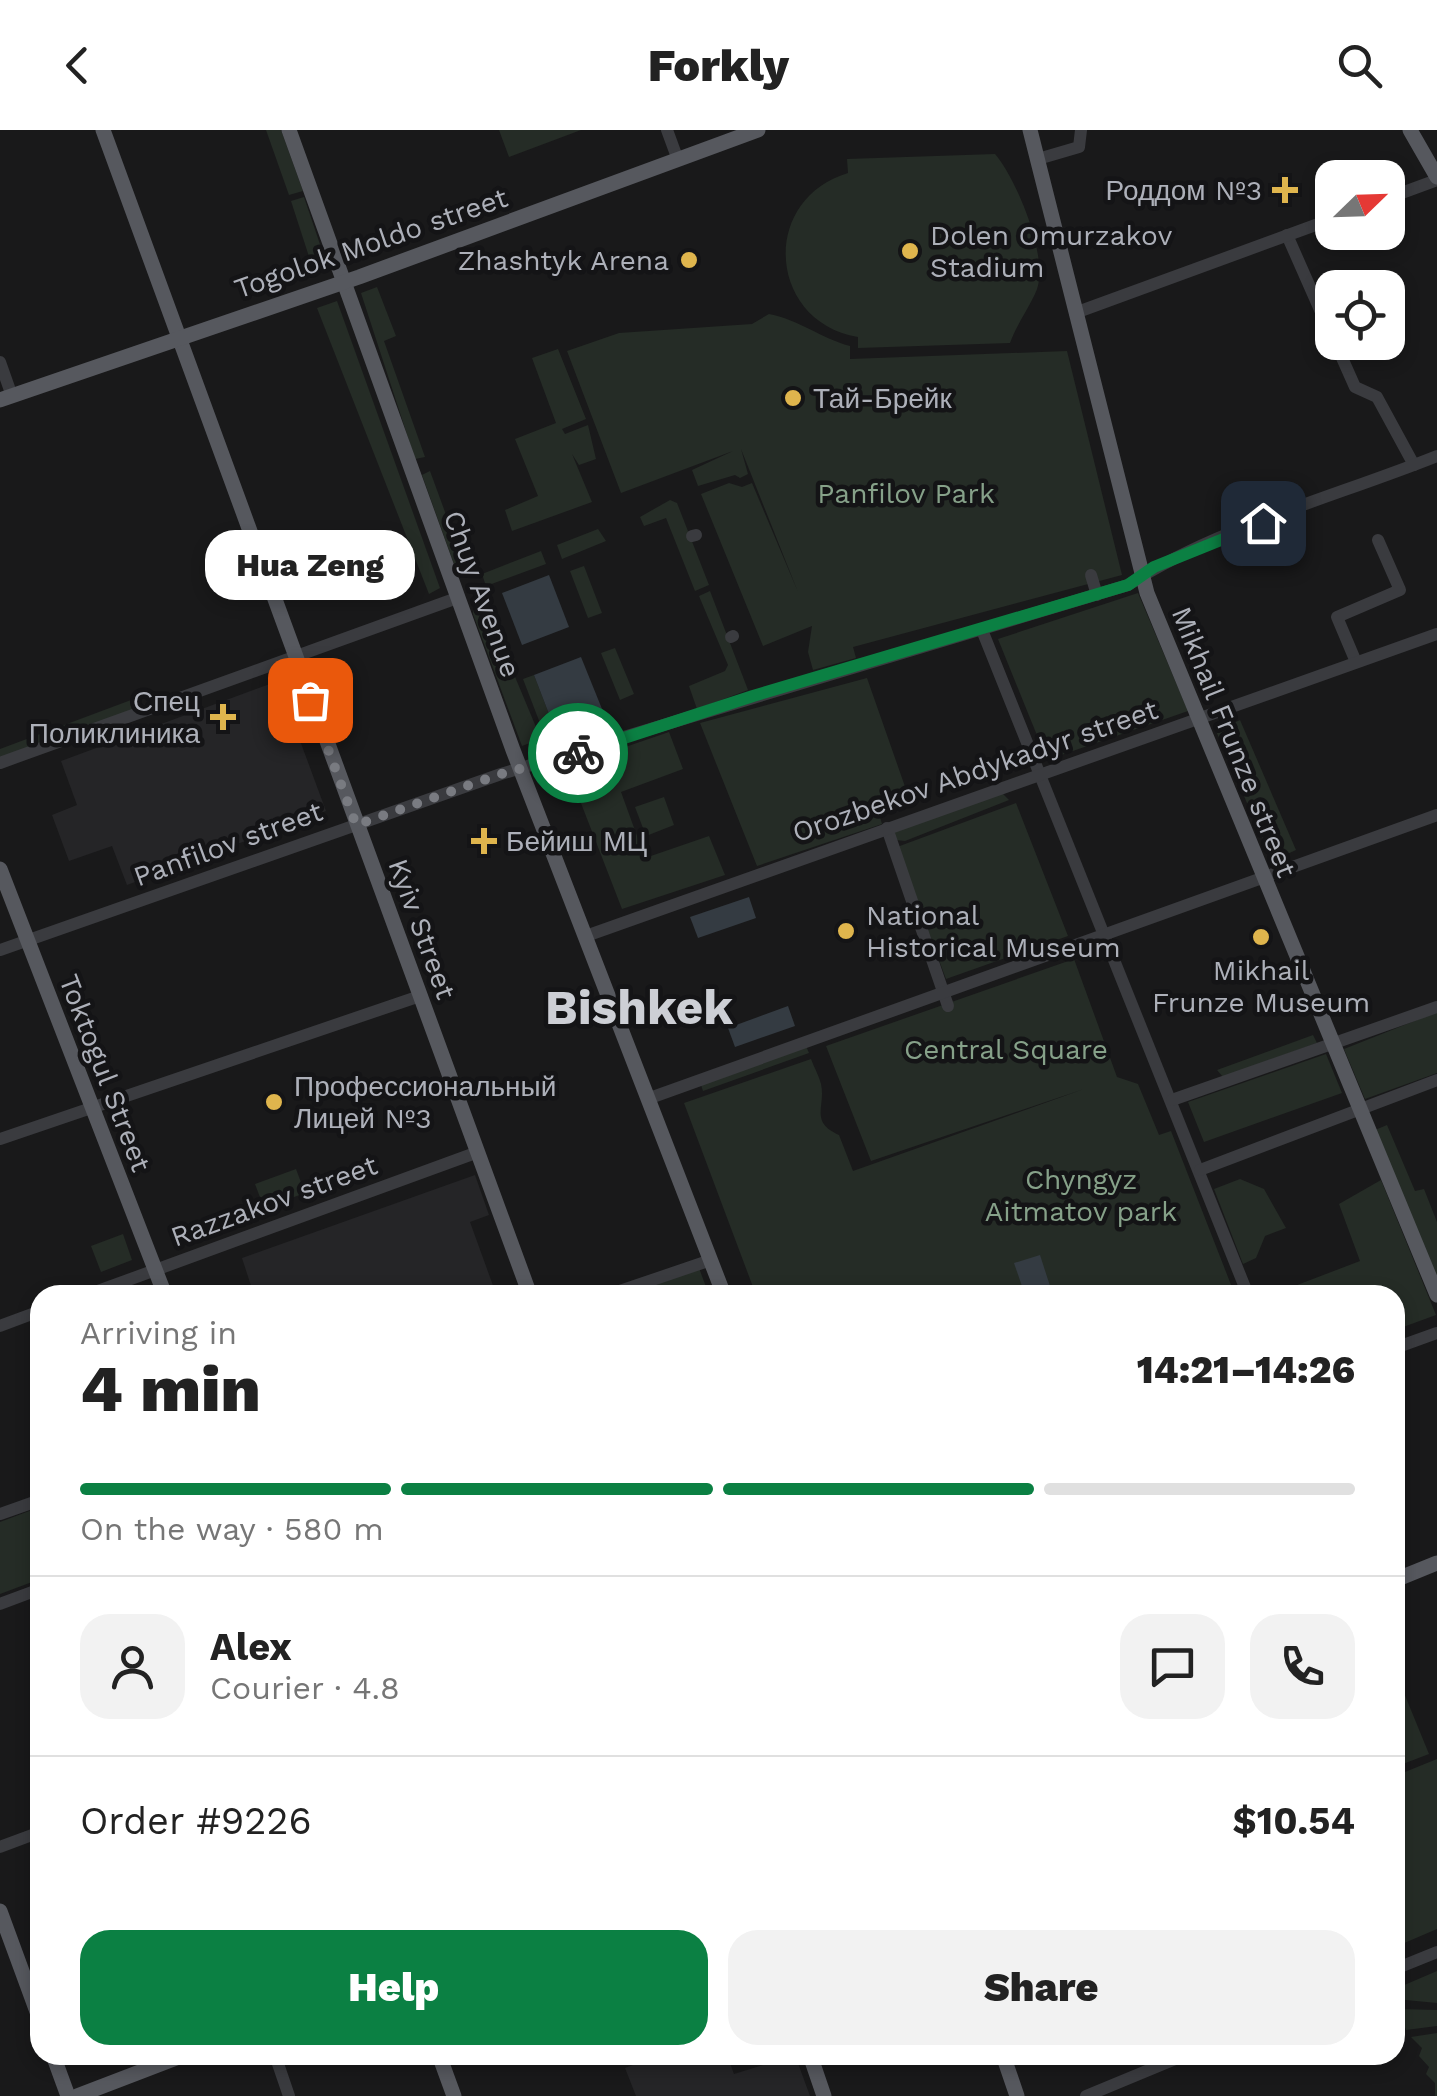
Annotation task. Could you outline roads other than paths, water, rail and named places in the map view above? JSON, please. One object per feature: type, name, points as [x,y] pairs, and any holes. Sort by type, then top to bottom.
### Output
[{"type":"main road","name":"Kyiv Street","points":[[103,130],[176,338],[526,1285]]},
{"type":"main road","name":"Chuy Avenue","points":[[289,130],[456,598],[720,1285]]},
{"type":"main road","name":"Togolok Moldo street","points":[[6,398],[758,130]]},
{"type":"main road","name":"Mikhail Frunze street","points":[[1030,130],[1141,576],[1262,878],[1437,1295]]},
{"type":"main road","points":[[1410,130],[1437,179]]},
{"type":"main road","name":"Toktogul Street","points":[[0,869],[161,1285]]},
{"type":"main road","points":[[1405,1576],[1437,1563]]},
{"type":"main road","points":[[0,1910],[30,1992]]},
{"type":"main road","points":[[57,2065],[68,2096]]},
{"type":"main road","points":[[76,2096],[158,2065]]},
{"type":"main road","points":[[443,2065],[454,2096]]},
{"type":"main road","points":[[813,2065],[824,2096]]},
{"type":"main road","points":[[1006,2065],[1018,2096]]},
{"type":"street","points":[[666,130],[678,160]]},
{"type":"street","points":[[1038,159],[1078,147],[1081,130]]},
{"type":"street","points":[[1405,191],[1437,179]]},
{"type":"street","points":[[1076,313],[1315,225]]},
{"type":"street","points":[[1287,236],[1315,298]]},
{"type":"street","points":[[1343,360],[1355,388],[1377,397],[1414,465]]},
{"type":"street","points":[[0,362],[6,398]]},
{"type":"street","name":"Panfilov street","points":[[0,950],[520,769],[1098,594],[1210,544],[1437,456]]},
{"type":"street","points":[[1356,662],[1337,617],[1400,590],[1378,540]]},
{"type":"street","points":[[1091,575],[1098,594]]},
{"type":"street","points":[[0,764],[456,598]]},
{"type":"street","points":[[982,630],[1108,936],[1244,1285]]},
{"type":"street","name":"Orozbekov Abdykadyr street","points":[[586,936],[1437,634]]},
{"type":"street","points":[[650,1098],[946,1000],[1437,815]]},
{"type":"street","points":[[887,828],[946,1000]]},
{"type":"street","points":[[0,1139],[420,996]]},
{"type":"street","points":[[1172,1100],[1437,1007]]},
{"type":"street","points":[[1200,1170],[1437,1080]]},
{"type":"street","name":"Razzakov street","points":[[116,1285],[478,1152]]},
{"type":"street","points":[[637,1285],[711,1260]]},
{"type":"street","points":[[0,1326],[30,1316]]},
{"type":"street","points":[[1405,1344],[1437,1333]]},
{"type":"street","points":[[0,1514],[30,1504]]},
{"type":"street","points":[[0,1604],[30,1593]]},
{"type":"street","points":[[0,1847],[30,1836]]},
{"type":"street","points":[[1405,1965],[1437,1952]]},
{"type":"street","points":[[278,2065],[289,2096]]},
{"type":"street","points":[[1086,2096],[1162,2065]]},
{"type":"place","name":"Роддом №3","points":[[1285,190]]},
{"type":"place","name":"Dolen Omurzakov Stadium","points":[[910,251]]},
{"type":"place","name":"Zhashtyk Arena","points":[[689,260]]},
{"type":"place","name":"Тай-Брейк","points":[[793,398]]},
{"type":"place","name":"Hua Zeng","points":[[310,700]]},
{"type":"place","name":"Спец Поликлиника","points":[[223,717]]},
{"type":"place","name":"Бейиш МЦ","points":[[484,841]]},
{"type":"place","name":"National Historical Museum","points":[[846,931]]},
{"type":"place","name":"Mikhail Frunze Museum","points":[[1261,937]]},
{"type":"place","name":"Профессиональный Лицей №3","points":[[274,1102]]},
{"type":"district","name":"Bishkek","points":[[639,1007]]},
{"type":"park label","name":"Panfilov Park","points":[[906,493]]},
{"type":"park label","name":"Central Square","points":[[1006,1049]]},
{"type":"park label","name":"Chyngyz Aitmatov park","points":[[1081,1195]]}]
